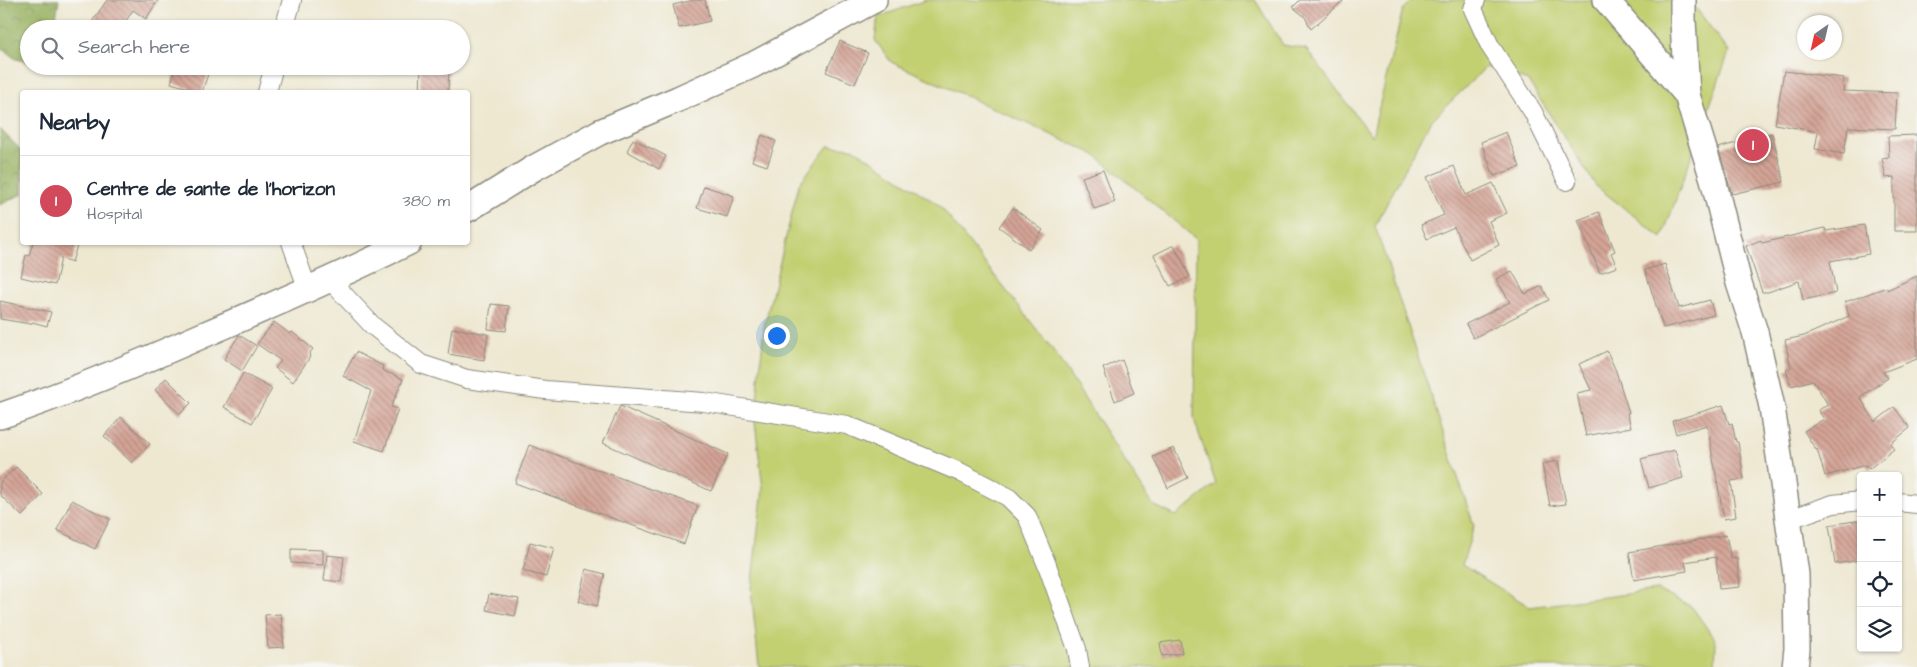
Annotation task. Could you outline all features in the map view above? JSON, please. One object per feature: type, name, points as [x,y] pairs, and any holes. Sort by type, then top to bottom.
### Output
[{"type":"street","points":[[286,20],[292,0]]},
{"type":"street","points":[[470,209],[534,168],[600,132],[753,65],[874,0]]},
{"type":"street","points":[[1476,0],[1473,9],[1490,46],[1533,112],[1566,182]]},
{"type":"street","points":[[1606,0],[1687,95]]},
{"type":"street","points":[[1683,0],[1682,20],[1687,95],[1713,179],[1772,407],[1790,519],[1796,574],[1797,641],[1795,667]]},
{"type":"street","points":[[268,90],[272,75]]},
{"type":"street","points":[[292,245],[308,290]]},
{"type":"street","points":[[0,416],[36,404],[143,361],[331,280],[402,245]]},
{"type":"street","points":[[331,280],[373,326],[421,364],[467,379],[545,390],[704,402],[846,425],[960,472],[1008,497],[1027,516],[1077,649],[1080,667]]},
{"type":"street","points":[[1790,519],[1833,504],[1857,501]]},
{"type":"street","points":[[1902,502],[1917,504]]},
{"type":"green space","points":[[0,0],[59,0],[56,20],[20,20],[20,60],[0,48]]},
{"type":"green space","points":[[926,0],[1255,0],[1283,45],[1306,49],[1372,136],[1403,9],[1412,0],[1690,0],[1729,52],[1662,238],[1596,186],[1528,81],[1486,67],[1430,122],[1375,226],[1474,526],[1462,565],[1530,607],[1657,590],[1692,607],[1716,641],[1715,667],[759,667],[751,588],[763,489],[755,422],[764,327],[799,184],[828,146],[853,148],[940,206],[1053,350],[1153,505],[1176,516],[1216,484],[1194,419],[1196,239],[1094,154],[891,62],[875,40],[878,17]]},
{"type":"green space","points":[[0,129],[20,149],[20,195],[0,205]]},
{"type":"building","points":[[107,0],[158,0],[146,19],[133,10],[127,20],[93,20]]},
{"type":"building","points":[[694,0],[705,0],[710,21],[679,28],[673,5]]},
{"type":"building","points":[[1300,0],[1344,0],[1311,29],[1305,17],[1293,7]]},
{"type":"building","points":[[840,41],[868,53],[855,84],[826,72]]},
{"type":"building","points":[[1784,71],[1844,78],[1843,91],[1897,93],[1895,129],[1848,127],[1844,154],[1815,149],[1818,132],[1775,124]]},
{"type":"building","points":[[173,75],[208,75],[203,90],[195,90],[171,83]]},
{"type":"building","points":[[421,75],[449,75],[448,90],[420,90]]},
{"type":"building","points":[[1506,132],[1520,167],[1494,176],[1481,142]]},
{"type":"building","points":[[1772,133],[1784,182],[1732,194],[1718,148]]},
{"type":"building","points":[[762,135],[776,141],[767,166],[752,161]]},
{"type":"building","points":[[1917,135],[1917,231],[1894,231],[1894,177],[1886,178],[1882,158],[1889,157],[1888,136]]},
{"type":"building","points":[[633,139],[666,156],[659,169],[627,151]]},
{"type":"building","points":[[1454,166],[1466,195],[1493,183],[1507,213],[1489,221],[1499,245],[1470,260],[1454,227],[1427,239],[1421,225],[1444,215],[1427,177]]},
{"type":"building","points":[[1103,170],[1115,202],[1094,209],[1082,177]]},
{"type":"building","points":[[704,186],[734,196],[727,217],[697,208]]},
{"type":"building","points":[[1013,208],[1043,230],[1029,249],[999,227]]},
{"type":"building","points":[[1599,212],[1615,251],[1611,253],[1617,267],[1600,273],[1578,220]]},
{"type":"building","points":[[1864,225],[1869,254],[1830,261],[1836,293],[1803,300],[1799,281],[1768,292],[1762,292],[1746,246],[1761,240],[1762,243],[1825,228],[1826,231]]},
{"type":"building","points":[[32,245],[77,245],[72,262],[61,258],[55,285],[21,277],[26,255],[29,256]]},
{"type":"building","points":[[1174,245],[1190,277],[1170,286],[1154,255]]},
{"type":"building","points":[[1665,264],[1679,308],[1710,300],[1714,315],[1663,328],[1645,270]]},
{"type":"building","points":[[1512,271],[1525,294],[1542,286],[1549,300],[1473,338],[1466,324],[1510,302],[1496,279]]},
{"type":"building","points":[[1917,276],[1917,359],[1883,372],[1888,378],[1860,397],[1875,422],[1894,407],[1910,428],[1890,444],[1894,449],[1869,469],[1866,465],[1825,476],[1817,449],[1804,431],[1824,419],[1818,410],[1828,405],[1813,380],[1791,386],[1786,370],[1791,368],[1785,340],[1804,336],[1849,316],[1845,302],[1887,287],[1887,290]]},
{"type":"building","points":[[0,301],[51,312],[47,326],[32,322],[31,324],[0,319]]},
{"type":"building","points":[[491,304],[509,306],[506,331],[488,329]]},
{"type":"building","points":[[274,322],[290,334],[292,332],[313,349],[309,354],[310,357],[293,382],[275,368],[281,361],[257,344]]},
{"type":"building","points":[[452,328],[488,334],[484,360],[448,354]]},
{"type":"building","points":[[239,335],[257,346],[242,371],[224,359]]},
{"type":"building","points":[[1607,351],[1616,371],[1629,413],[1627,413],[1631,427],[1586,436],[1577,393],[1591,390],[1579,364]]},
{"type":"building","points":[[356,352],[383,366],[382,370],[403,379],[391,407],[398,409],[384,451],[354,441],[371,391],[343,376]]},
{"type":"building","points":[[1122,360],[1134,393],[1115,401],[1103,368]]},
{"type":"building","points":[[243,373],[272,389],[252,423],[224,407]]},
{"type":"building","points":[[166,378],[191,403],[180,414],[155,390]]},
{"type":"building","points":[[1723,405],[1729,424],[1732,423],[1736,442],[1738,442],[1744,479],[1731,481],[1736,517],[1724,519],[1707,425],[1676,434],[1672,421]]},
{"type":"building","points":[[620,406],[728,454],[711,491],[603,443]]},
{"type":"building","points":[[121,417],[150,444],[132,463],[104,436]]},
{"type":"building","points":[[529,445],[698,506],[684,544],[515,483]]},
{"type":"building","points":[[1174,448],[1188,478],[1168,488],[1153,457]]},
{"type":"building","points":[[1675,450],[1683,478],[1649,488],[1641,459]]},
{"type":"building","points":[[1558,461],[1566,504],[1550,506],[1542,464]]},
{"type":"building","points":[[16,467],[43,494],[22,516],[0,495],[0,482]]},
{"type":"building","points":[[72,500],[110,519],[95,549],[57,530]]},
{"type":"building","points":[[1857,521],[1857,561],[1835,564],[1829,525]]},
{"type":"building","points":[[1726,535],[1731,559],[1737,558],[1740,587],[1719,589],[1716,557],[1685,562],[1687,571],[1634,580],[1629,552]]},
{"type":"building","points":[[530,542],[554,548],[546,577],[523,571]]},
{"type":"building","points":[[291,549],[323,550],[323,565],[291,563]]},
{"type":"building","points":[[327,555],[344,557],[341,582],[324,580]]},
{"type":"building","points":[[586,569],[605,574],[597,606],[578,601]]},
{"type":"building","points":[[489,594],[519,599],[515,616],[486,610]]},
{"type":"building","points":[[281,614],[284,647],[268,648],[265,615]]},
{"type":"building","points":[[1180,640],[1182,653],[1162,656],[1160,643]]},
{"type":"place","name":"Centre de sante de l'horizon","points":[[1753,145]]}]
